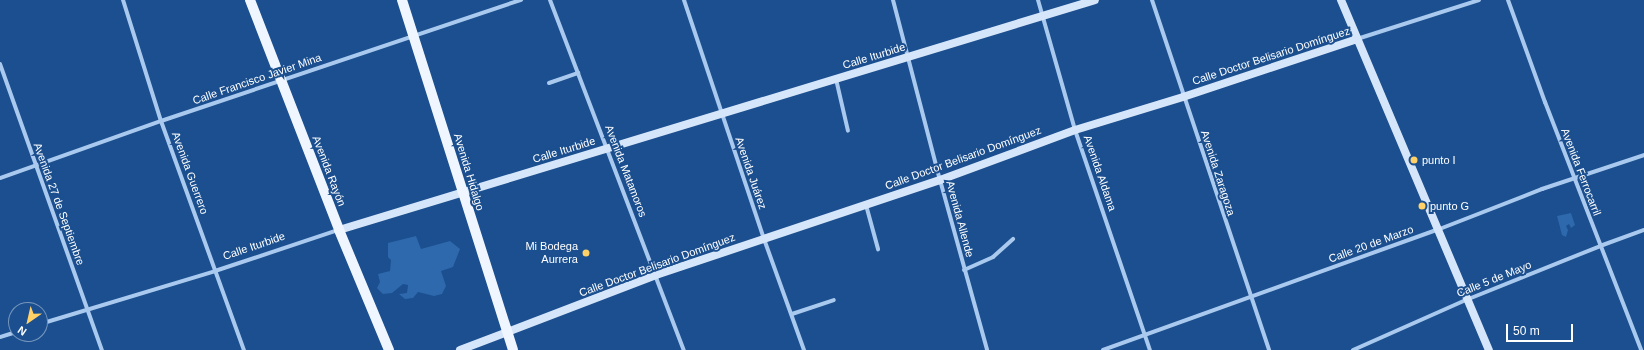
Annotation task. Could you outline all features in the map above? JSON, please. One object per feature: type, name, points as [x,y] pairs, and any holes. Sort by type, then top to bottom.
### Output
[{"type":"main road","name":"Avenida Rayón","points":[[250,0],[339,230],[389,350]]},
{"type":"main road","name":"Avenida Hidalgo","points":[[402,0],[462,192],[514,350]]},
{"type":"street","name":"Avenida Guerrero","points":[[123,0],[161,121],[244,350]]},
{"type":"street","name":"Calle Francisco Javier Mina","points":[[0,178],[280,80],[521,0]]},
{"type":"street","name":"Avenida Matamoros","points":[[550,0],[608,148],[684,350]]},
{"type":"street","name":"Avenida Juárez","points":[[684,0],[764,239],[804,350]]},
{"type":"street","name":"Avenida Allende","points":[[893,0],[964,270],[987,350]]},
{"type":"street","name":"Avenida Aldama","points":[[1038,0],[1076,130],[1150,350]]},
{"type":"street","name":"Calle Iturbide","points":[[48,322],[215,271],[339,230],[462,192],[1095,0]]},
{"type":"street","name":"Avenida Zaragoza","points":[[1152,0],[1268,350]]},
{"type":"street","points":[[1341,0],[1466,300],[1489,350]]},
{"type":"street","name":"Calle Doctor Belisario Domínguez","points":[[460,350],[656,275],[940,180],[1076,130],[1183,97],[1479,0]]},
{"type":"street","name":"Avenida Ferrocarril","points":[[1508,0],[1600,246],[1641,350]]},
{"type":"street","name":"Avenida 27 de Septiembre","points":[[0,64],[102,350]]},
{"type":"street","points":[[549,83],[578,73]]},
{"type":"street","points":[[836,79],[848,131]]},
{"type":"street","name":"Calle 20 de Marzo","points":[[1103,350],[1437,230],[1542,189],[1644,155]]},
{"type":"street","points":[[866,204],[878,249]]},
{"type":"street","name":"Calle 5 de Mayo","points":[[1353,350],[1466,300],[1600,246],[1644,230]]},
{"type":"street","points":[[964,270],[993,257],[1013,239]]},
{"type":"street","points":[[792,314],[834,300]]},
{"type":"shaded area","points":[[1571,213],[1575,225],[1571,228],[1569,224],[1566,226],[1568,230],[1566,237],[1562,235],[1557,216]]},
{"type":"shaded area","points":[[416,236],[421,249],[450,241],[460,249],[453,267],[441,271],[446,286],[442,294],[434,296],[418,292],[413,298],[405,299],[399,294],[407,293],[408,285],[403,284],[392,293],[383,294],[377,288],[380,282],[378,274],[390,271],[391,260],[388,257],[388,243]]},
{"type":"place","name":"punto I","points":[[1414,160]]},
{"type":"place","name":"punto G","points":[[1422,206]]},
{"type":"place","name":"Mi Bodega Aurrera","points":[[586,253]]}]
